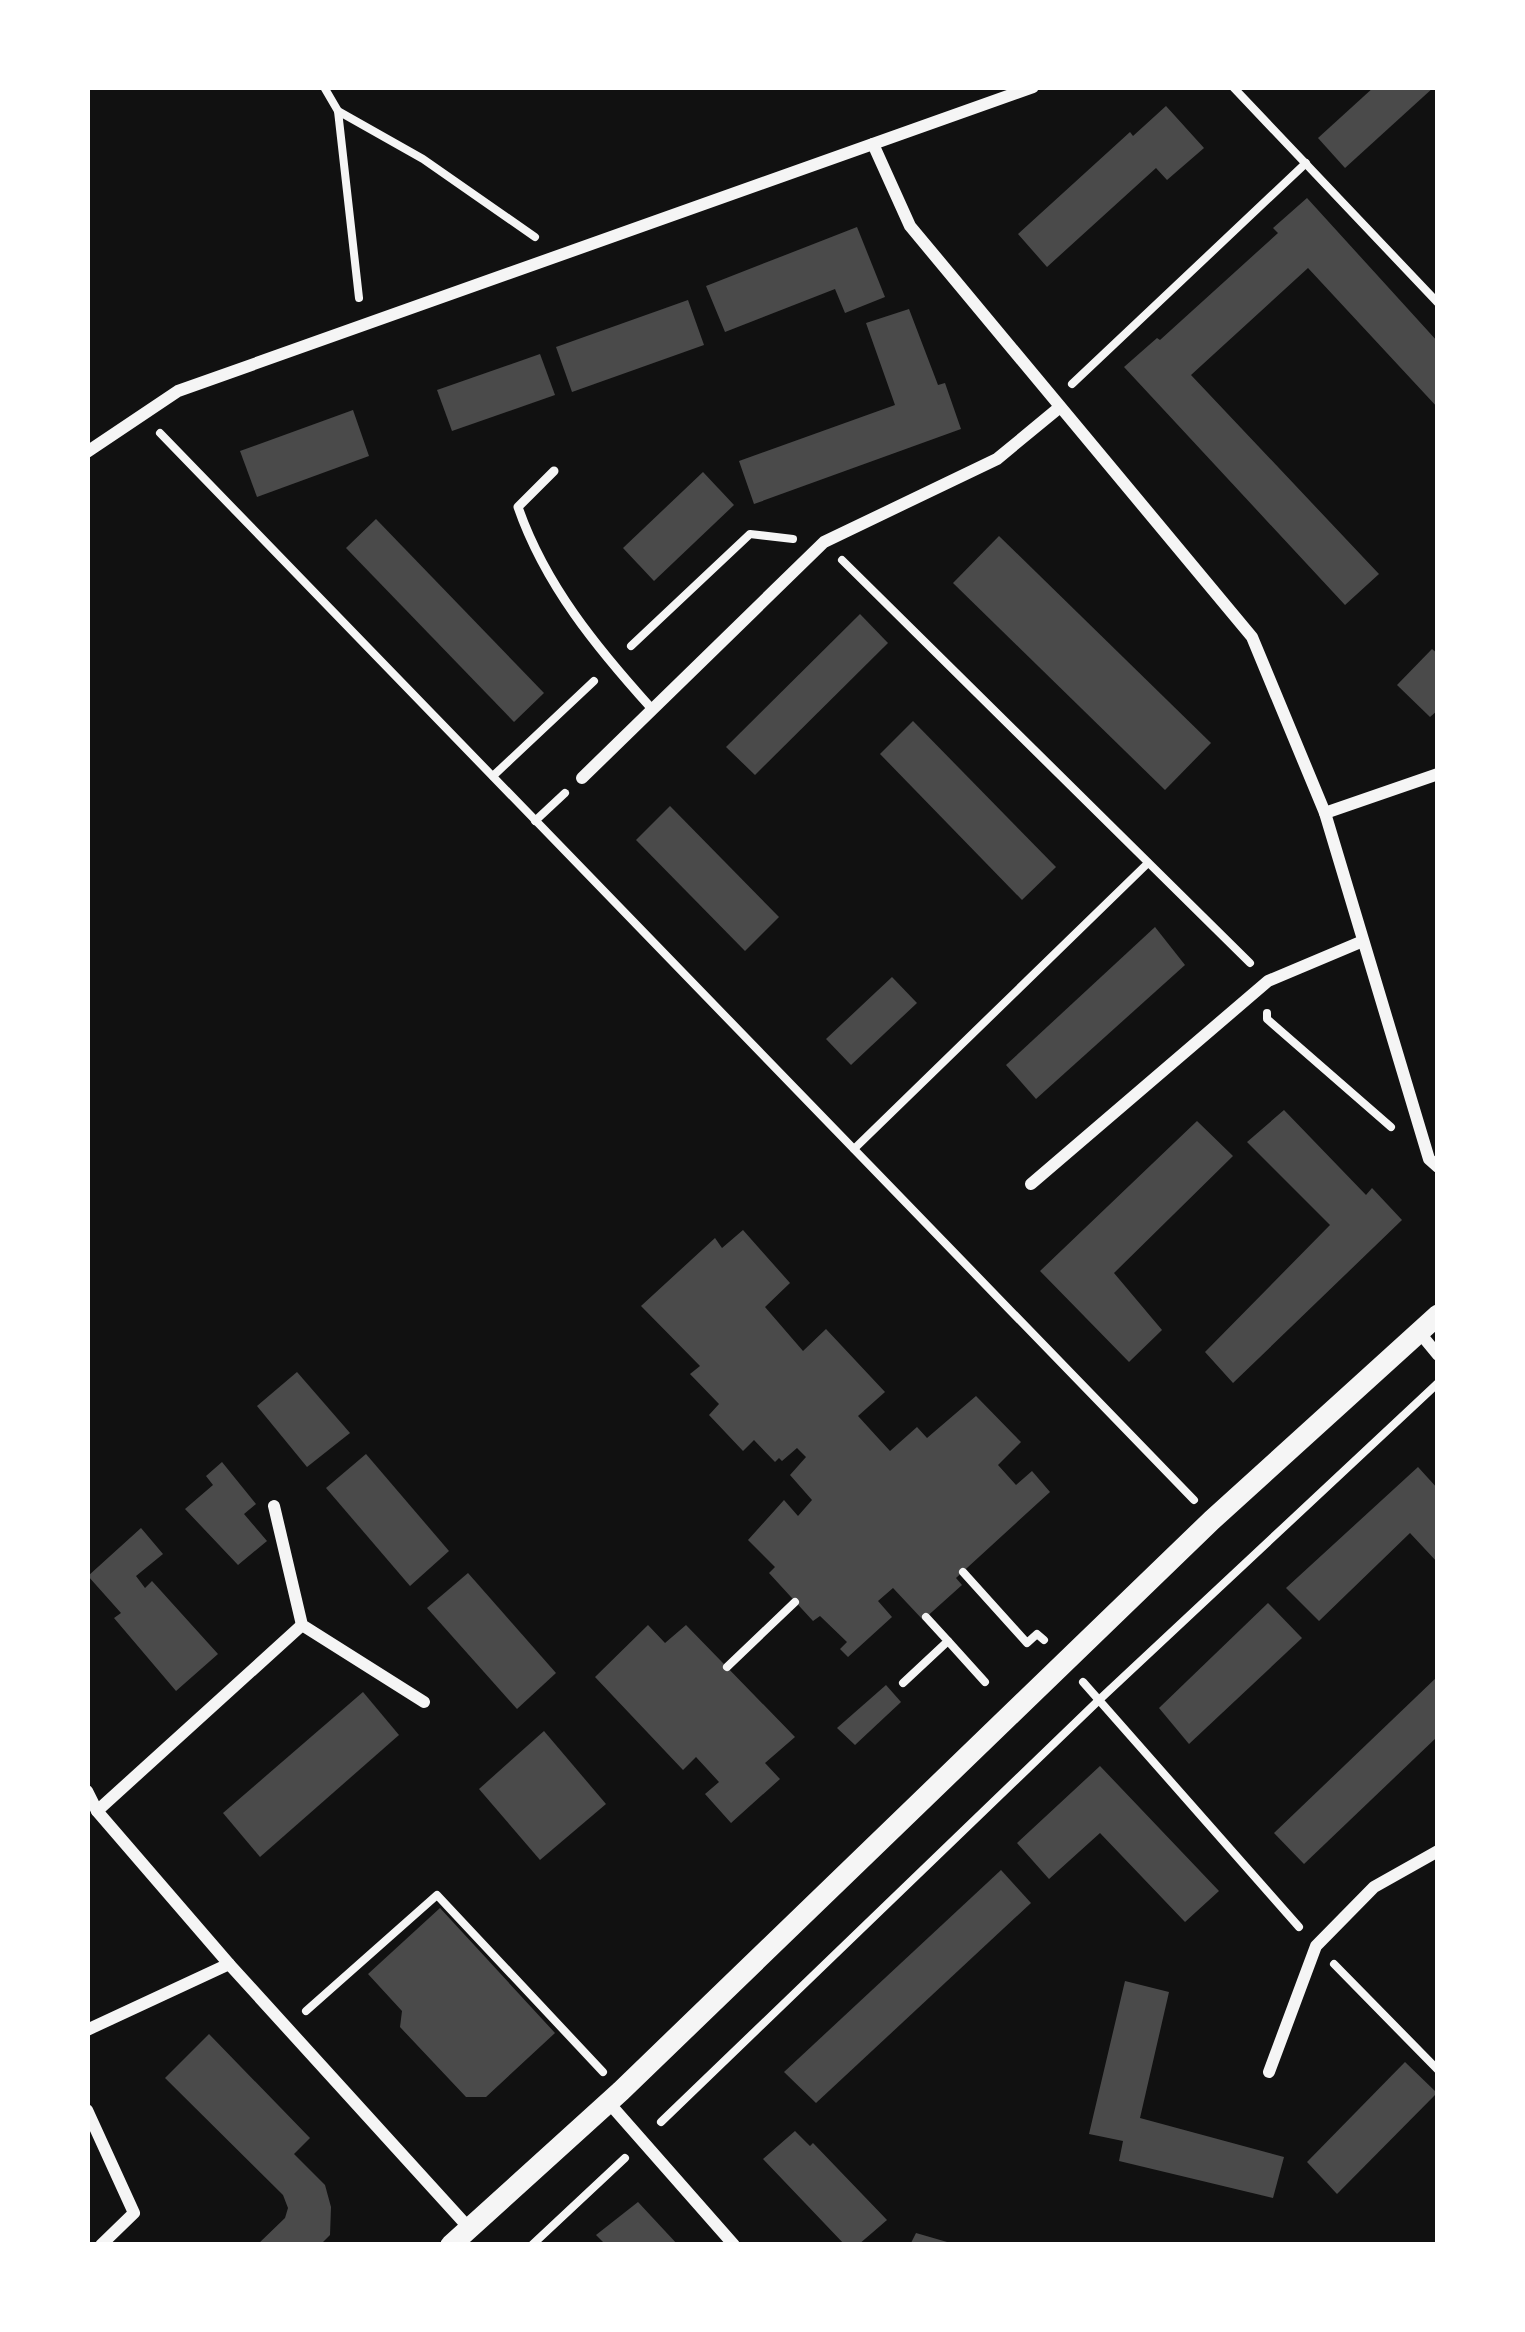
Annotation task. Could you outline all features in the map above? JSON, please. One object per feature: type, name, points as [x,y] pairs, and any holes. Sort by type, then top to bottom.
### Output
[{"type":"street","points":[[87,452],[178,391],[1033,87]]},
{"type":"street","points":[[873,144],[910,226],[1252,637],[1325,813],[1433,1163]]},
{"type":"street","points":[[582,778],[824,542],[997,459],[1057,404]]},
{"type":"street","points":[[1325,813],[1438,774]]},
{"type":"street","points":[[1031,1184],[1268,981],[1363,941]]},
{"type":"street","points":[[451,2245],[615,2097],[1213,1520],[1438,1315]]},
{"type":"street","points":[[1419,1332],[1438,1354]]},
{"type":"street","points":[[274,1506],[302,1625],[424,1702]]},
{"type":"street","points":[[97,1811],[302,1625]]},
{"type":"street","points":[[87,1792],[97,1811],[229,1964],[469,2228]]},
{"type":"street","points":[[1269,2072],[1316,1946],[1374,1887],[1438,1851]]},
{"type":"street","points":[[87,2030],[229,1964]]},
{"type":"street","points":[[615,2097],[642,2141],[734,2245]]},
{"type":"street","points":[[87,2110],[134,2213],[101,2245]]},
{"type":"lane","points":[[554,471],[518,507],[535,555],[611,664],[652,709]]},
{"type":"path","points":[[324,87],[338,111],[362,323]]},
{"type":"path","points":[[1233,87],[1438,303]]},
{"type":"path","points":[[338,111],[422,159],[560,256]]},
{"type":"path","points":[[1057,404],[1306,163]]},
{"type":"path","points":[[142,415],[1213,1520]]},
{"type":"path","points":[[493,776],[749,534],[824,542],[1268,981],[1267,1019],[1433,1163]]},
{"type":"path","points":[[535,821],[582,778]]},
{"type":"path","points":[[854,1149],[1148,862]]},
{"type":"path","points":[[532,2245],[1099,1700],[1438,1383]]},
{"type":"path","points":[[963,1571],[1027,1643],[1037,1634],[1065,1662],[1316,1946],[1438,2070]]},
{"type":"path","points":[[727,1667],[795,1602]]},
{"type":"path","points":[[926,1617],[985,1682]]},
{"type":"path","points":[[903,1683],[948,1641]]},
{"type":"path","points":[[287,2028],[437,1895],[615,2097]]},
{"type":"building","points":[[1374,87],[1434,87],[1345,168],[1318,138]]},
{"type":"building","points":[[1166,106],[1204,148],[1167,180],[1156,168],[1047,267],[1018,234],[1130,132],[1133,136]]},
{"type":"building","points":[[1307,198],[1438,342],[1438,408],[1308,268],[1191,375],[1379,574],[1345,605],[1124,367],[1278,233],[1273,228]]},
{"type":"building","points":[[857,227],[885,297],[845,313],[835,289],[725,332],[706,286]]},
{"type":"building","points":[[688,300],[704,345],[572,392],[556,347]]},
{"type":"building","points":[[909,309],[938,385],[945,383],[961,429],[754,504],[739,461],[895,405],[866,323]]},
{"type":"building","points":[[540,354],[555,395],[452,431],[437,390]]},
{"type":"building","points":[[353,410],[369,456],[257,497],[240,451]]},
{"type":"building","points":[[703,472],[734,505],[654,581],[623,548]]},
{"type":"building","points":[[376,519],[544,693],[514,722],[346,548]]},
{"type":"building","points":[[999,536],[1211,743],[1165,790],[953,583]]},
{"type":"building","points":[[860,614],[888,643],[755,775],[726,747]]},
{"type":"building","points":[[1432,649],[1438,654],[1438,710],[1430,717],[1397,685]]},
{"type":"building","points":[[913,721],[1056,867],[1022,900],[880,754]]},
{"type":"building","points":[[670,806],[779,917],[745,951],[636,840]]},
{"type":"building","points":[[1155,927],[1185,965],[1036,1099],[1006,1065]]},
{"type":"building","points":[[892,977],[917,1003],[851,1065],[826,1039]]},
{"type":"building","points":[[1284,1110],[1366,1195],[1372,1188],[1402,1220],[1233,1383],[1205,1352],[1330,1225],[1247,1142]]},
{"type":"building","points":[[1197,1121],[1233,1156],[1114,1273],[1162,1330],[1129,1362],[1040,1271]]},
{"type":"building","points":[[743,1230],[790,1283],[765,1307],[803,1351],[826,1329],[885,1392],[858,1416],[890,1451],[917,1427],[927,1438],[976,1396],[1021,1442],[998,1465],[1016,1485],[1032,1471],[1050,1492],[956,1578],[962,1585],[923,1620],[893,1588],[878,1601],[892,1617],[848,1657],[840,1649],[847,1642],[820,1616],[813,1621],[769,1573],[775,1567],[748,1540],[784,1500],[798,1516],[812,1500],[790,1475],[806,1457],[797,1448],[775,1462],[754,1440],[743,1451],[709,1415],[719,1404],[690,1374],[700,1366],[641,1306],[715,1238],[722,1248]]},
{"type":"building","points":[[297,1372],[350,1433],[307,1467],[257,1406]]},
{"type":"building","points":[[366,1454],[449,1551],[410,1586],[326,1488]]},
{"type":"building","points":[[222,1462],[256,1504],[244,1514],[267,1541],[238,1565],[185,1509],[213,1485],[206,1476]]},
{"type":"building","points":[[1418,1467],[1438,1489],[1438,1563],[1410,1533],[1319,1621],[1286,1588]]},
{"type":"building","points":[[141,1528],[163,1554],[136,1576],[145,1588],[152,1581],[218,1654],[176,1691],[114,1618],[121,1613],[88,1576]]},
{"type":"building","points":[[468,1573],[556,1673],[517,1709],[427,1608]]},
{"type":"building","points":[[1268,1603],[1302,1638],[1189,1744],[1159,1708]]},
{"type":"building","points":[[648,1625],[665,1643],[686,1625],[795,1737],[765,1763],[780,1779],[731,1823],[705,1794],[719,1782],[696,1757],[683,1770],[595,1677]]},
{"type":"building","points":[[1438,1676],[1438,1736],[1304,1864],[1274,1833]]},
{"type":"building","points":[[886,1685],[901,1702],[855,1745],[837,1728]]},
{"type":"building","points":[[363,1692],[399,1735],[260,1857],[223,1813]]},
{"type":"building","points":[[544,1731],[606,1804],[540,1860],[479,1789]]},
{"type":"building","points":[[1100,1766],[1219,1891],[1185,1922],[1100,1833],[1049,1879],[1017,1843]]},
{"type":"building","points":[[1001,1870],[1031,1903],[816,2103],[784,2072]]},
{"type":"building","points":[[440,1908],[555,2033],[486,2097],[466,2097],[400,2027],[402,2011],[368,1974]]},
{"type":"building","points":[[1125,1981],[1169,1992],[1140,2118],[1284,2157],[1273,2198],[1119,2161],[1123,2141],[1089,2134]]},
{"type":"building","points":[[209,2034],[310,2138],[294,2154],[325,2185],[331,2207],[330,2235],[320,2245],[257,2245],[285,2218],[288,2208],[283,2195],[165,2078]]},
{"type":"building","points":[[1405,2062],[1437,2093],[1337,2194],[1307,2162]]},
{"type":"building","points":[[795,2131],[810,2146],[813,2143],[887,2220],[858,2245],[845,2245],[763,2159]]},
{"type":"building","points":[[638,2202],[678,2245],[606,2245],[596,2235]]},
{"type":"building","points":[[916,2233],[954,2244],[910,2245]]}]
